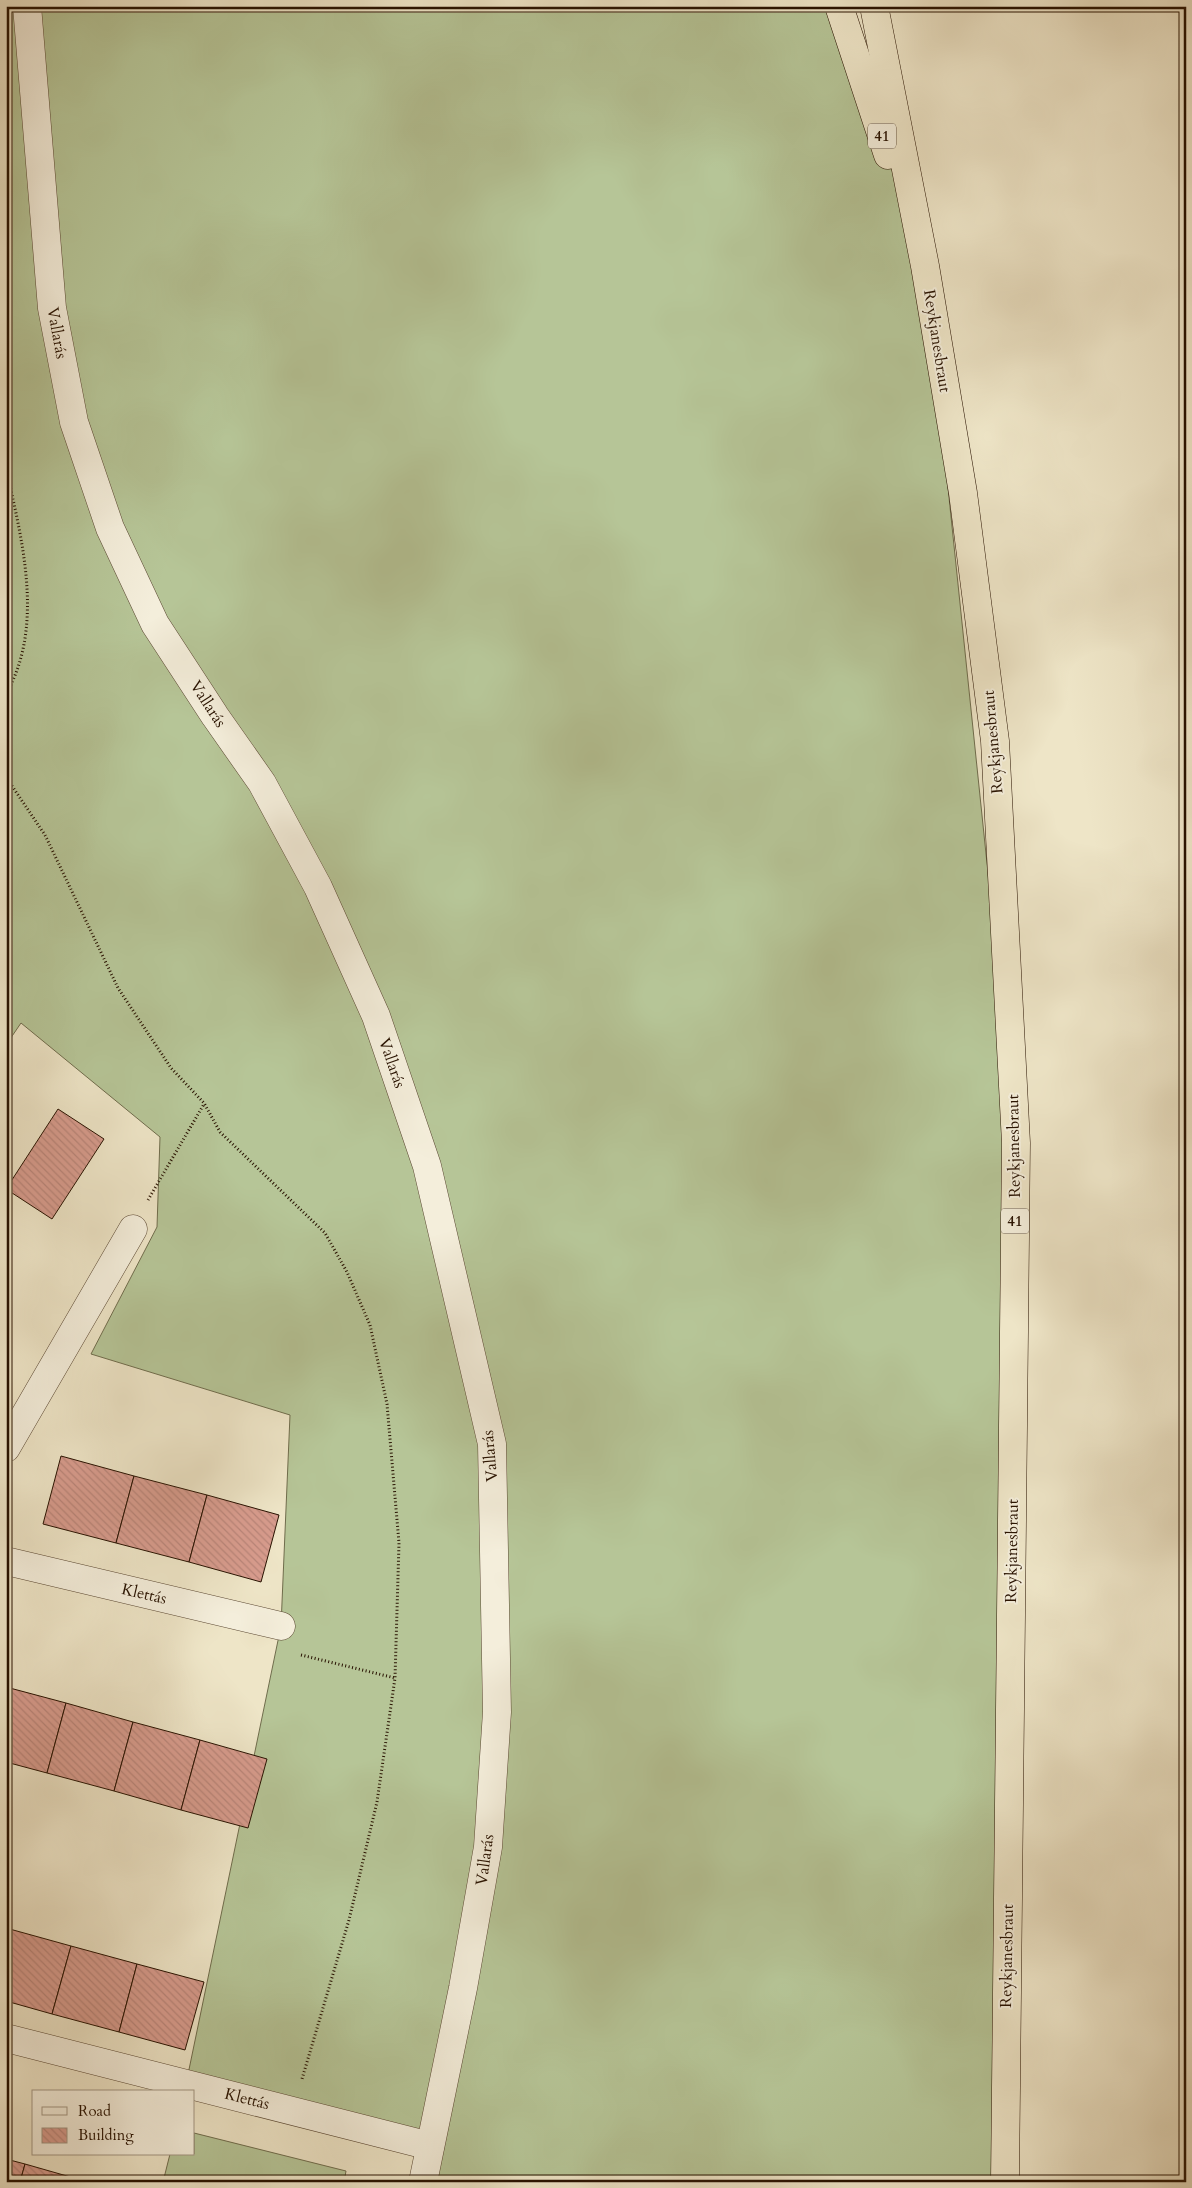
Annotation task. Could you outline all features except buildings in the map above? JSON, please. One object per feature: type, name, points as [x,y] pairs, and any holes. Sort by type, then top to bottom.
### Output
[{"type":"highway","name":"Reykjanesbraut","points":[[839,6],[925,266]]},
{"type":"highway","name":"Reykjanesbraut","points":[[874,6],[925,266],[963,493],[995,741],[1016,1143],[1005,2182]]},
{"type":"street","name":"Vallarás","points":[[27,6],[52,308],[74,422],[110,528],[155,624],[262,783],[318,887],[376,1016],[427,1166],[492,1444],[497,1712],[488,1847],[463,1988],[423,2182]]},
{"type":"street","points":[[6,1448],[133,1229]]},
{"type":"street","name":"Klettás","points":[[6,1561],[281,1626]]},
{"type":"street","name":"Klettás","points":[[6,2038],[430,2146]]},
{"type":"path","points":[[6,468],[21,539],[26,589],[26,631],[19,669],[6,694]]},
{"type":"path","points":[[6,777],[45,835],[118,988],[171,1068],[204,1103],[220,1132],[325,1233],[347,1272],[370,1325],[386,1404],[399,1543],[395,1678],[377,1802],[349,1920],[293,2111]]},
{"type":"path","points":[[133,1229],[172,1155],[204,1103]]},
{"type":"green space","points":[[6,6],[836,6],[925,266],[1016,1143],[1013,2182],[424,2182],[430,2146],[186,2084],[281,1626],[290,1415],[91,1354],[157,1227],[160,1137],[21,1023],[6,1045]]},
{"type":"green space","points":[[195,2133],[346,2171],[344,2182],[163,2182],[170,2156],[195,2156]]}]
